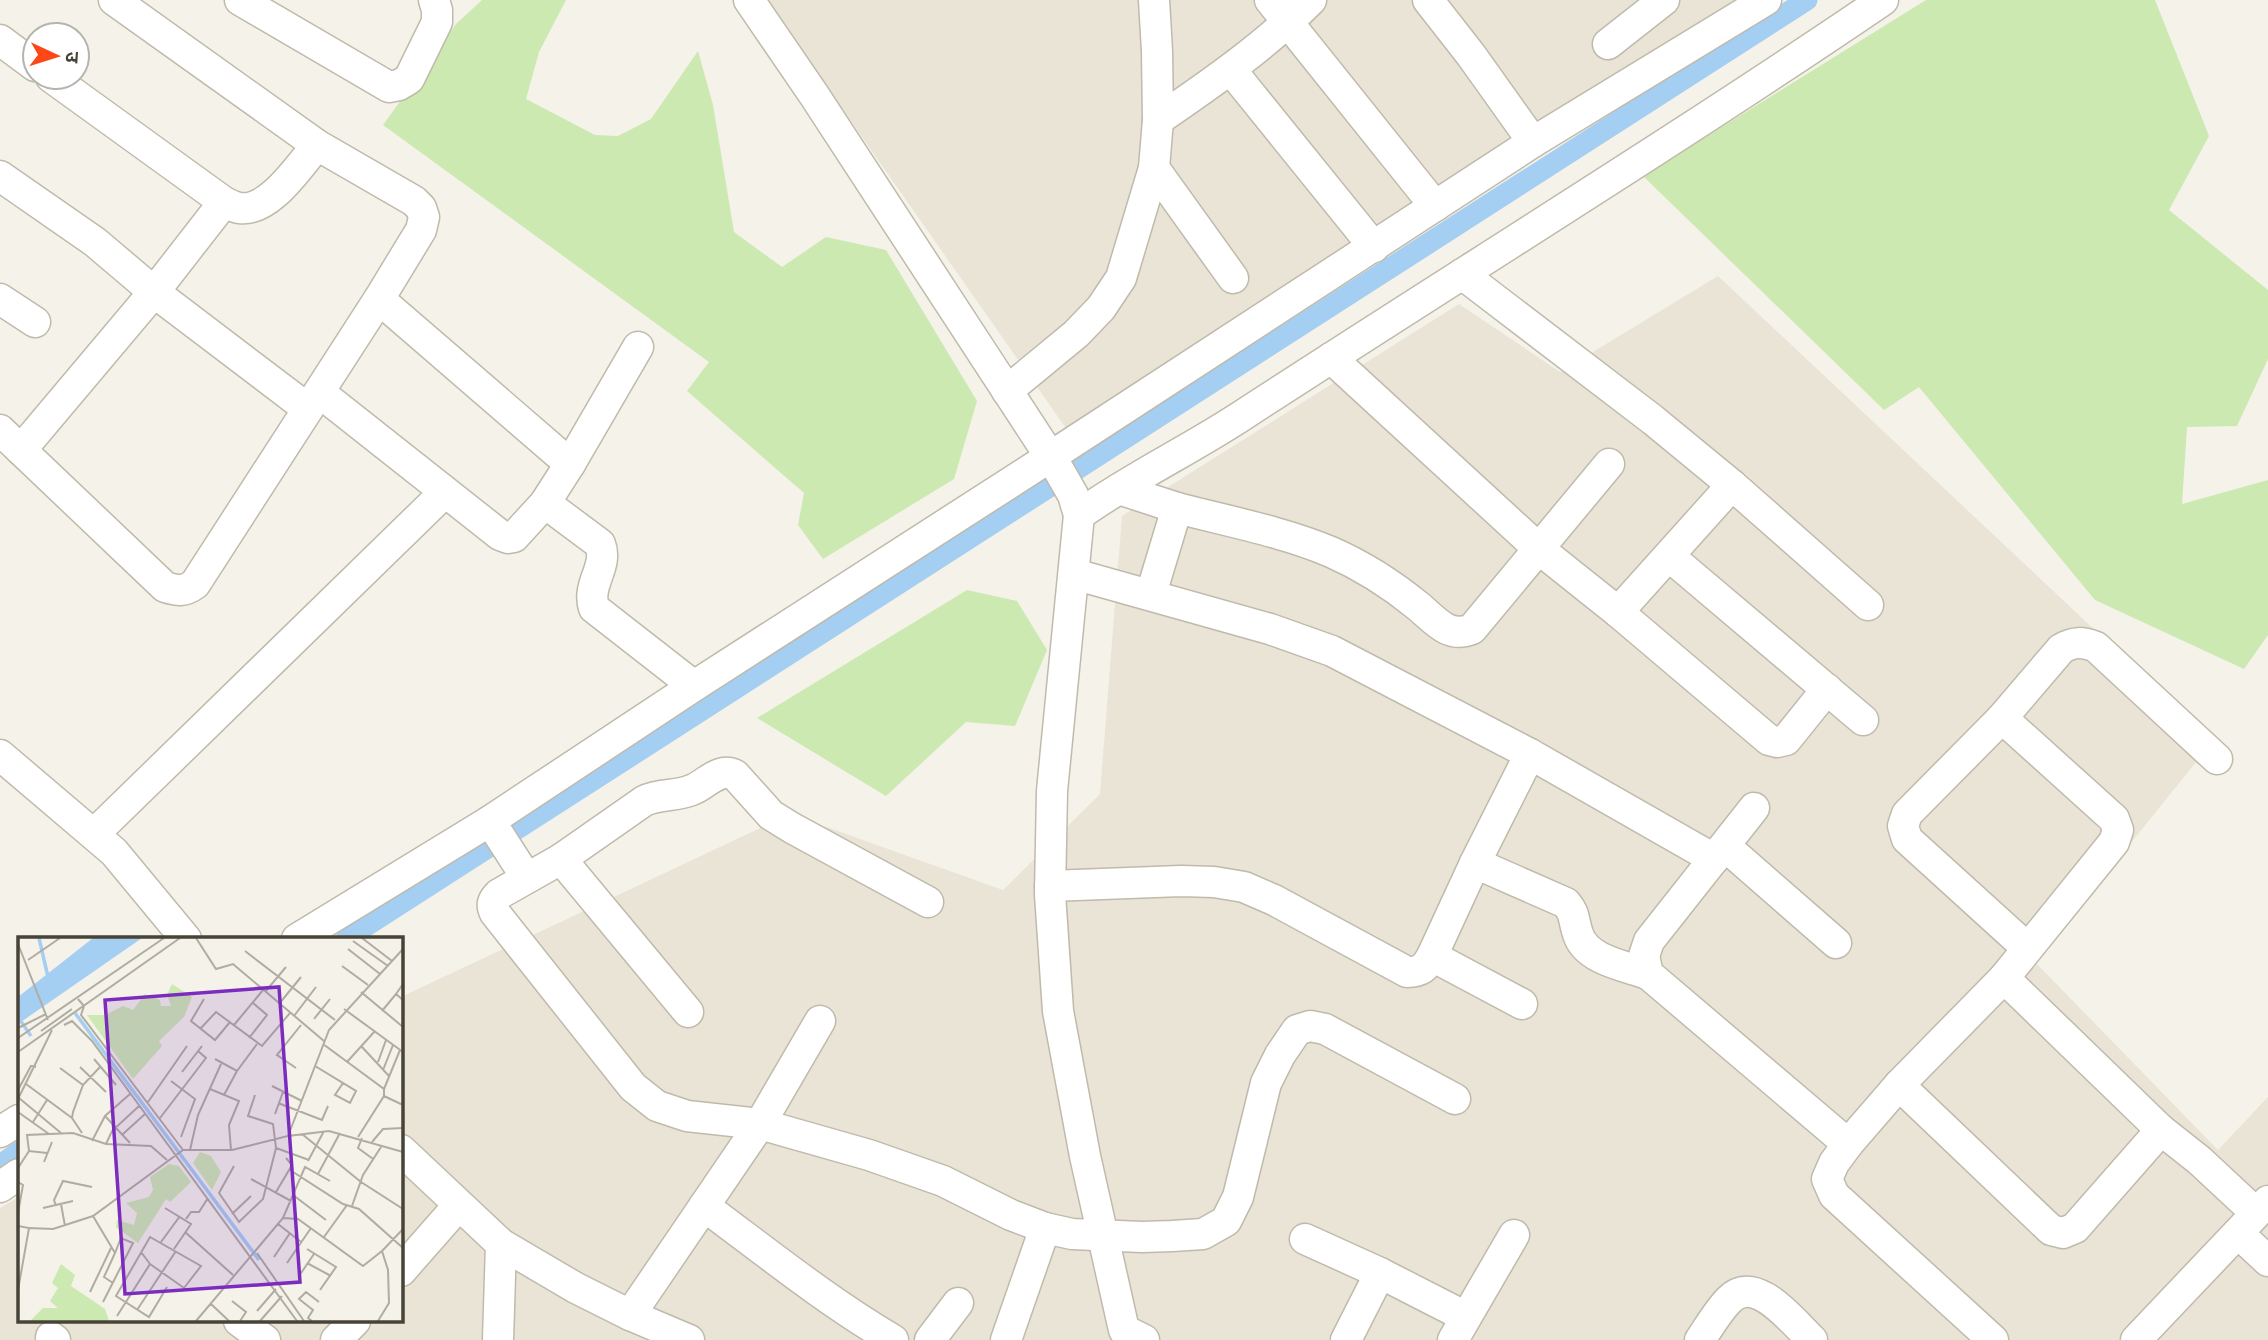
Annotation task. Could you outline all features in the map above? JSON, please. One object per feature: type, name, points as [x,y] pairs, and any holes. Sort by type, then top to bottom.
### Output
[{"type":"street","points":[[114,0],[317,145],[414,201],[421,208],[424,217],[421,230],[379,299],[195,584],[186,590],[178,591],[165,587],[10,440],[153,292],[224,202]]},
{"type":"street","points":[[240,0],[389,88],[409,79],[437,22],[438,10],[434,0]]},
{"type":"street","points":[[749,0],[1053,462],[1076,505],[1074,574],[1052,791],[1050,886],[1058,1011],[1085,1156],[1131,1337]]},
{"type":"street","points":[[1007,391],[1076,334],[1101,308],[1121,278],[1154,168],[1158,120],[1154,0]]},
{"type":"street","points":[[1270,0],[1435,206]]},
{"type":"street","points":[[1158,120],[1231,70],[1288,23],[1311,0]]},
{"type":"street","points":[[1428,0],[1533,142]]},
{"type":"street","points":[[1608,44],[1664,0]]},
{"type":"street","points":[[301,937],[494,828],[694,686],[1053,462],[1533,142],[1766,0]]},
{"type":"street","points":[[1076,505],[1119,489],[1219,431],[1772,75],[1883,0]]},
{"type":"street","points":[[0,40],[21,56]]},
{"type":"street","points":[[1231,70],[1374,247]]},
{"type":"street","points":[[70,91],[224,202],[240,209],[259,205],[272,197],[317,145]]},
{"type":"street","points":[[1154,168],[1233,278]]},
{"type":"street","points":[[4,187],[95,242],[153,292],[314,401],[445,492],[500,535],[508,538],[514,537],[545,503],[638,347]]},
{"type":"street","points":[[1462,274],[1653,420],[1732,485],[1868,605]]},
{"type":"street","points":[[0,299],[34,322]]},
{"type":"street","points":[[379,299],[570,464]]},
{"type":"street","points":[[1331,358],[1539,549],[1769,740],[1786,740],[1827,689]]},
{"type":"street","points":[[1119,489],[1330,551],[1367,569],[1449,631],[1461,634],[1472,629],[1609,464]]},
{"type":"street","points":[[1618,612],[1732,485]]},
{"type":"street","points":[[94,834],[445,492]]},
{"type":"street","points":[[545,503],[600,544],[604,553],[602,566],[591,592],[594,608],[694,686]]},
{"type":"street","points":[[1150,594],[1177,508]]},
{"type":"street","points":[[1669,556],[1863,720]]},
{"type":"street","points":[[1074,574],[1270,629],[1332,651],[1720,852],[1836,943]]},
{"type":"street","points":[[2027,948],[1907,839],[1903,826],[1907,814],[2003,718],[2061,649],[2070,643],[2083,642],[2096,647],[2217,759]]},
{"type":"street","points":[[1993,1340],[1834,1195],[1828,1179],[1834,1163],[1848,1144],[1899,1085],[2004,978],[2114,842],[2118,830],[2114,819],[2003,718]]},
{"type":"street","points":[[1050,886],[1181,881],[1214,882],[1244,887],[1274,900],[1407,972],[1418,972],[1426,967],[1432,956],[1530,754]]},
{"type":"street","points":[[0,755],[94,834],[128,868],[185,937]]},
{"type":"street","points":[[928,902],[771,815],[735,775],[729,772],[720,773],[692,790],[655,796],[644,801],[561,859],[521,868],[494,899],[492,906],[633,1087],[657,1106],[687,1116],[760,1124],[869,1154],[943,1181],[1045,1228],[1072,1234],[1142,1237],[1203,1234],[1226,1221],[1238,1197],[1266,1083],[1297,1030],[1310,1026],[1325,1029],[1455,1099]]},
{"type":"street","points":[[1648,974],[1644,956],[1649,941],[1754,808]]},
{"type":"street","points":[[494,828],[521,868]]},
{"type":"street","points":[[561,859],[688,1012]]},
{"type":"street","points":[[1475,863],[1566,903],[1573,911],[1578,934],[1584,946],[1596,955],[1648,974],[1848,1144]]},
{"type":"street","points":[[1432,956],[1522,1003]]},
{"type":"street","points":[[2004,978],[2161,1130],[2199,1160],[2254,1216],[2268,1261]]},
{"type":"street","points":[[630,1315],[760,1124],[820,1021]]},
{"type":"street","points":[[1899,1085],[2051,1230],[2063,1233],[2076,1228],[2161,1130]]},
{"type":"street","points":[[0,1132],[18,1121]]},
{"type":"street","points":[[402,1151],[501,1244],[576,1288],[678,1338]]},
{"type":"street","points":[[0,1187],[18,1175]]},
{"type":"street","points":[[402,1270],[458,1206]]},
{"type":"street","points":[[704,1206],[873,1335]]},
{"type":"street","points":[[2143,1338],[2254,1216]]},
{"type":"street","points":[[1006,1340],[1045,1228]]},
{"type":"street","points":[[1305,1239],[1380,1273],[1460,1328],[1514,1235]]},
{"type":"street","points":[[498,1340],[501,1244]]},
{"type":"street","points":[[1346,1340],[1380,1273]]},
{"type":"street","points":[[1700,1340],[1729,1300],[1739,1292],[1752,1291],[1763,1295],[1812,1340]]},
{"type":"street","points":[[930,1340],[958,1303]]},
{"type":"street","points":[[240,1322],[265,1340]]},
{"type":"street","points":[[337,1340],[354,1322]]},
{"type":"shaded area","points":[[766,0],[1749,0],[1070,434]]},
{"type":"shaded area","points":[[1718,276],[2213,741],[2035,962],[2218,1150],[2268,1097],[2268,1340],[0,1340],[0,1208],[18,1198],[18,1322],[402,1322],[402,997],[790,814],[1003,890],[1100,794],[1122,516],[1459,304],[1560,372]]},
{"type":"green space","points":[[482,0],[566,0],[539,52],[526,99],[595,135],[618,136],[651,119],[698,51],[713,105],[734,232],[782,267],[826,237],[886,250],[977,401],[954,479],[823,559],[798,525],[804,493],[687,391],[709,362],[383,125],[456,24]]},
{"type":"green space","points":[[1926,0],[2155,0],[2209,136],[2169,210],[2268,290],[2268,359],[2237,426],[2187,427],[2182,504],[2268,480],[2268,635],[2244,669],[2095,600],[1919,387],[1884,410],[1643,176]]},
{"type":"green space","points":[[967,590],[1017,601],[1047,650],[1015,726],[966,722],[886,796],[757,718]]},
{"type":"waterway","points":[[349,937],[1807,0]]},
{"type":"waterway","points":[[0,1165],[18,1153]]}]
